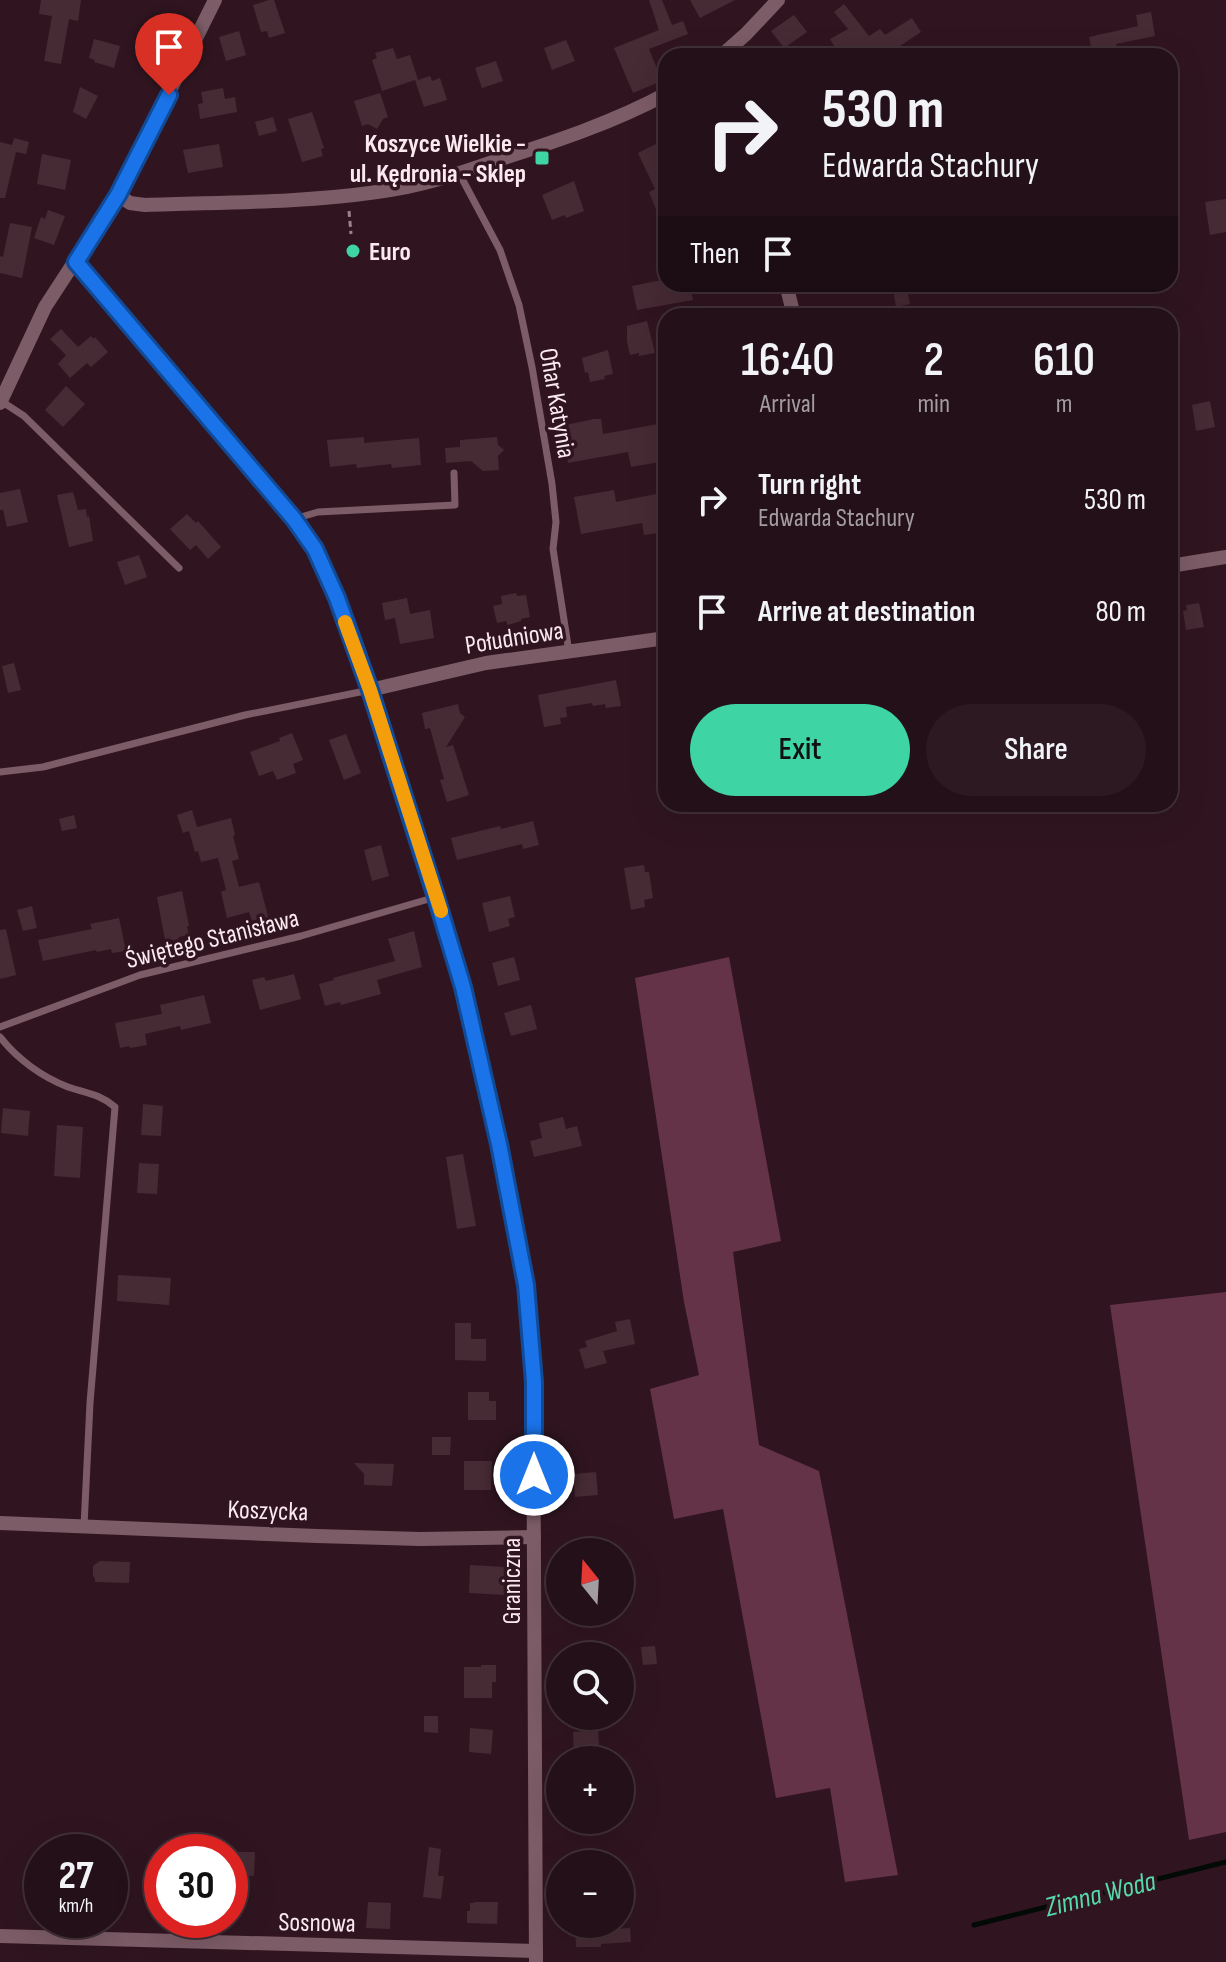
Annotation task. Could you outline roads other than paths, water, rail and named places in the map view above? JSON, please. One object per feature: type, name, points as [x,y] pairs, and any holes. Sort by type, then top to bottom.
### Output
[{"type":"street","points":[[0,402],[45,307],[118,195],[215,0]]},
{"type":"street","points":[[730,48],[778,0]]},
{"type":"street","points":[[118,195],[130,203],[145,205],[392,190],[459,173],[563,139],[658,97]]},
{"type":"street","name":"Graniczna","points":[[76,262],[294,519],[315,549],[337,598],[370,690],[463,987],[499,1144],[526,1285],[534,1382],[536,1957]]},
{"type":"street","points":[[1178,565],[1226,557]]},
{"type":"street","name":"Południowa","points":[[370,690],[486,663],[658,639]]},
{"type":"street","name":"Koszycka","points":[[0,1523],[420,1539],[534,1537]]},
{"type":"street","name":"Sosnowa","points":[[0,1936],[536,1957]]},
{"type":"lane","name":"Ofiar Katynia","points":[[459,173],[500,250],[519,305],[552,484],[556,522],[553,549],[569,652]]},
{"type":"lane","points":[[0,402],[24,416],[179,568]]},
{"type":"lane","points":[[294,519],[318,512],[455,505],[454,473]]},
{"type":"lane","points":[[0,772],[43,767],[245,715],[370,690]]},
{"type":"lane","name":"Świętego Stanisława","points":[[0,1027],[140,975],[301,936],[436,897]]},
{"type":"lane","points":[[0,1037],[39,1074],[68,1087],[104,1097],[115,1107],[83,1526]]},
{"type":"waterway","name":"Zimna Woda","points":[[974,1925],[1226,1862]]},
{"type":"place","name":"Koszyce Wielkie - ul. Kędronia - Sklep","points":[[542,158]]},
{"type":"place","name":"Euro","points":[[353,251]]}]
